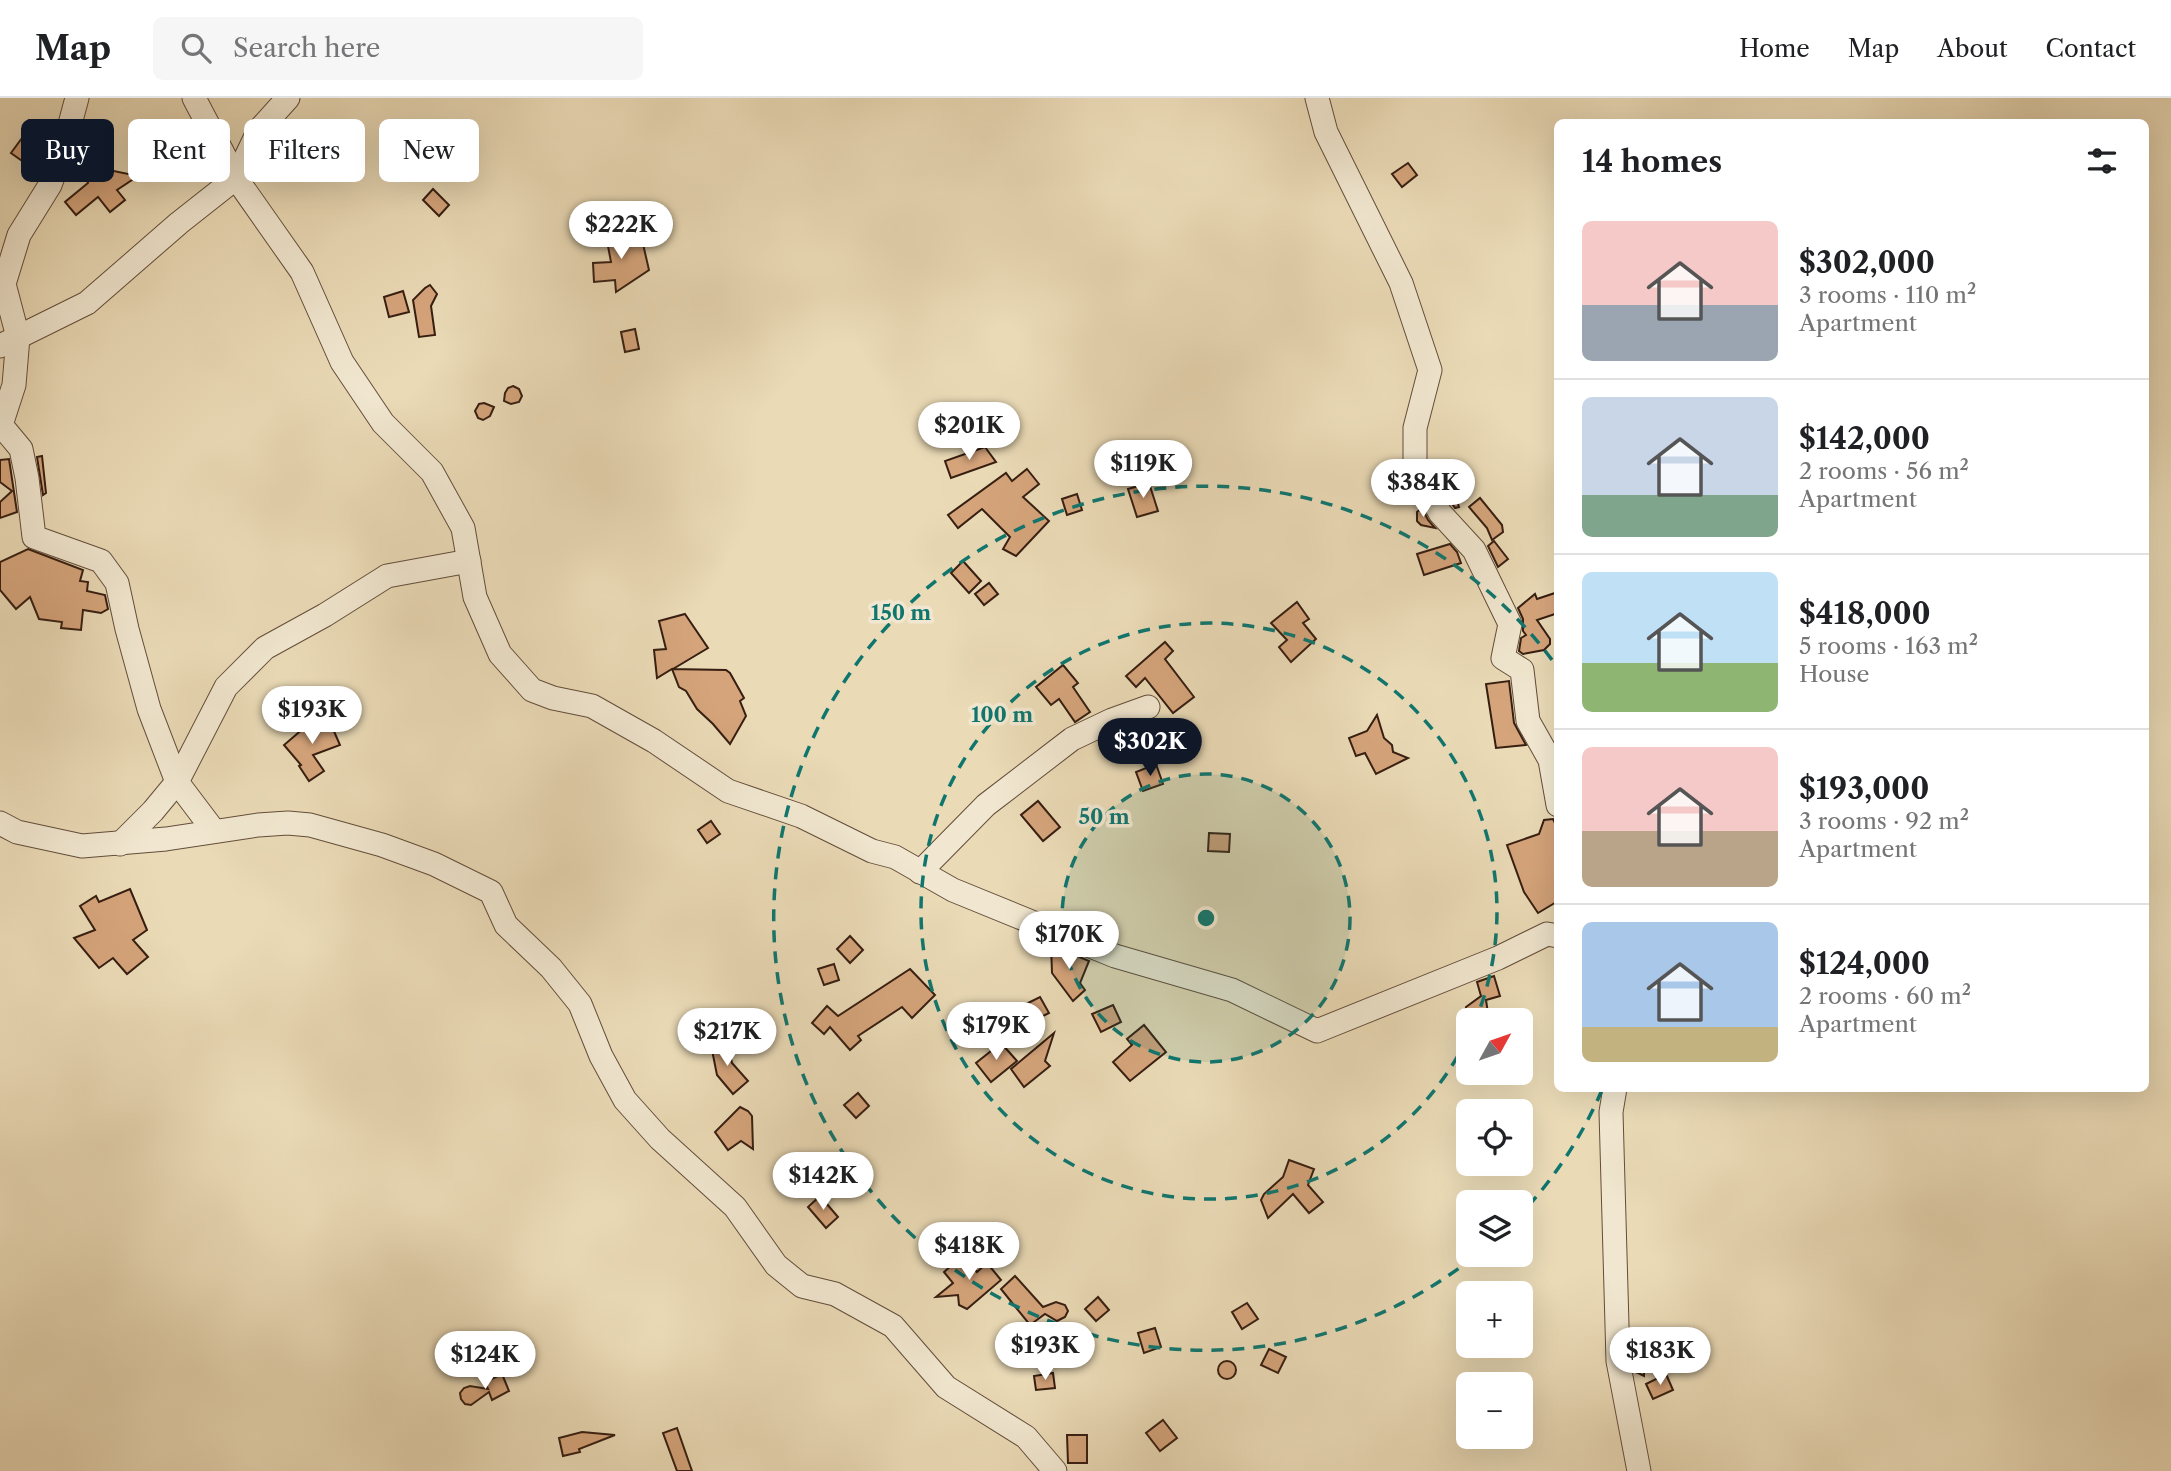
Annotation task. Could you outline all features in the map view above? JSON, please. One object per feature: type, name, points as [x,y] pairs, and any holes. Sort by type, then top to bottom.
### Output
[{"type":"street","points":[[78,98],[50,185],[19,235],[4,284],[13,385],[0,426],[21,449],[34,537],[101,561],[117,583],[149,709],[177,782],[214,831]]},
{"type":"street","points":[[194,98],[236,178],[302,272],[342,362],[383,423],[432,472],[463,528],[475,597],[500,654],[532,690],[553,698],[592,706],[654,741],[728,791],[801,816],[872,851],[895,858],[953,890],[1115,956],[1232,990],[1317,1031],[1498,958],[1547,934],[1554,935]]},
{"type":"street","points":[[9,342],[87,303],[179,223],[236,178],[259,130],[288,98]]},
{"type":"street","points":[[1317,98],[1326,132],[1401,283],[1430,370],[1415,428],[1415,466],[1440,513],[1474,550],[1510,624],[1503,658],[1522,670],[1528,721],[1550,760],[1554,782]]},
{"type":"street","points":[[120,844],[177,782],[226,687],[265,648],[387,576],[469,561]]},
{"type":"street","points":[[920,872],[986,805],[1072,739],[1111,720],[1148,707]]},
{"type":"street","points":[[0,823],[17,832],[82,846],[120,844],[258,825],[310,825],[382,845],[434,864],[491,892],[506,925],[551,968],[580,1004],[601,1056],[625,1100],[660,1139],[736,1207],[776,1265],[802,1286],[835,1294],[893,1326],[946,1387],[1026,1437],[1055,1471]]},
{"type":"street","points":[[1614,1092],[1611,1112],[1618,1361],[1639,1471]]},
{"type":"building","points":[[21,139],[21,160],[11,153]]},
{"type":"building","points":[[1408,163],[1417,175],[1402,187],[1392,174]]},
{"type":"building","points":[[114,171],[128,174],[129,182],[117,190],[125,200],[110,212],[98,197],[76,215],[65,202],[88,183],[114,182]]},
{"type":"building","points":[[433,189],[449,205],[439,216],[423,200]]},
{"type":"building","points":[[623,228],[625,240],[643,244],[649,270],[616,292],[615,280],[594,282],[593,263],[611,262],[605,230]]},
{"type":"building","points":[[430,285],[437,294],[431,306],[435,335],[419,337],[413,300]]},
{"type":"building","points":[[403,291],[409,312],[389,317],[384,297]]},
{"type":"building","points":[[635,329],[639,349],[625,352],[621,332]]},
{"type":"building","points":[[513,386],[519,389],[522,396],[519,402],[511,404],[504,401],[508,388]]},
{"type":"building","points":[[479,404],[494,407],[490,416],[483,420],[478,418],[475,411]]},
{"type":"building","points":[[985,447],[996,462],[951,478],[945,461]]},
{"type":"building","points":[[42,456],[46,493],[43,495],[37,457]]},
{"type":"building","points":[[9,459],[17,512],[0,518],[0,502],[12,491],[0,482],[0,460]]},
{"type":"building","points":[[1027,469],[1039,484],[1023,497],[1049,521],[1016,556],[1003,549],[1010,537],[982,509],[958,528],[948,515],[1006,473],[1012,481]]},
{"type":"building","points":[[1149,483],[1158,511],[1137,517],[1128,489]]},
{"type":"building","points":[[1454,492],[1459,507],[1455,508],[1446,494]]},
{"type":"building","points":[[1077,494],[1082,510],[1067,515],[1062,499]]},
{"type":"building","points":[[1480,498],[1502,525],[1503,532],[1492,540],[1487,528],[1469,507]]},
{"type":"building","points":[[1422,508],[1435,528],[1421,525],[1417,521],[1417,512]]},
{"type":"building","points":[[1494,541],[1508,559],[1498,567],[1488,546]]},
{"type":"building","points":[[1450,544],[1461,563],[1424,575],[1417,554]]},
{"type":"building","points":[[28,549],[83,570],[80,581],[88,582],[87,591],[105,595],[108,609],[101,613],[83,610],[81,630],[61,628],[62,622],[39,619],[30,597],[16,609],[0,590],[0,562]]},
{"type":"building","points":[[963,561],[981,581],[969,593],[951,573]]},
{"type":"building","points":[[989,583],[998,594],[984,605],[975,594]]},
{"type":"building","points":[[1554,593],[1554,614],[1537,620],[1550,639],[1550,644],[1544,650],[1523,654],[1519,651],[1521,638],[1526,635],[1518,608],[1535,594],[1537,599]]},
{"type":"building","points":[[1297,602],[1309,619],[1303,623],[1316,639],[1291,662],[1279,647],[1287,640],[1271,623]]},
{"type":"building","points":[[685,614],[708,648],[673,669],[726,670],[730,673],[744,698],[740,701],[746,716],[730,744],[697,709],[686,691],[679,687],[672,669],[657,678],[654,650],[666,649],[659,621]]},
{"type":"building","points":[[1165,642],[1173,651],[1165,659],[1194,697],[1173,713],[1145,678],[1136,687],[1126,676]]},
{"type":"building","points":[[1063,665],[1078,683],[1073,687],[1090,712],[1075,722],[1059,699],[1051,705],[1036,687]]},
{"type":"building","points":[[1509,681],[1514,723],[1526,745],[1496,748],[1486,684]]},
{"type":"building","points":[[1377,715],[1384,738],[1392,745],[1393,752],[1408,758],[1376,774],[1365,753],[1356,756],[1349,738],[1367,731]]},
{"type":"building","points":[[318,716],[330,730],[333,729],[340,745],[313,755],[324,771],[309,781],[299,766],[301,765],[284,745]]},
{"type":"building","points":[[1156,764],[1163,784],[1143,791],[1136,772]]},
{"type":"building","points":[[1038,801],[1060,827],[1043,841],[1021,815]]},
{"type":"building","points":[[1544,820],[1554,821],[1554,903],[1538,913],[1524,892],[1507,845],[1539,834]]},
{"type":"building","points":[[711,821],[720,834],[707,843],[698,830]]},
{"type":"building","points":[[1209,833],[1230,834],[1229,852],[1208,851]]},
{"type":"building","points":[[130,889],[147,930],[133,940],[148,957],[127,974],[113,958],[99,968],[74,938],[95,930],[80,906],[96,896],[99,902]]},
{"type":"building","points":[[850,936],[863,950],[850,963],[837,949]]},
{"type":"building","points":[[1051,945],[1089,961],[1080,983],[1085,990],[1073,1001],[1052,973]]},
{"type":"building","points":[[834,964],[839,980],[824,985],[818,969]]},
{"type":"building","points":[[910,969],[935,995],[912,1018],[902,1007],[858,1036],[861,1040],[850,1050],[830,1027],[824,1034],[812,1023],[827,1006],[838,1016]]},
{"type":"building","points":[[1494,976],[1500,996],[1486,1000],[1487,1008],[1466,1008],[1481,996],[1477,982]]},
{"type":"building","points":[[1040,997],[1049,1013],[1035,1020],[1026,1004]]},
{"type":"building","points":[[1113,1005],[1121,1022],[1101,1032],[1092,1014]]},
{"type":"building","points":[[1144,1025],[1166,1052],[1130,1081],[1113,1062],[1132,1045],[1127,1039]]},
{"type":"building","points":[[1054,1033],[1045,1061],[1050,1066],[1024,1087],[1011,1069]]},
{"type":"building","points":[[727,1041],[732,1063],[748,1081],[733,1094],[717,1075],[711,1045]]},
{"type":"building","points":[[1001,1043],[1017,1061],[991,1082],[976,1063]]},
{"type":"building","points":[[858,1093],[869,1106],[856,1118],[844,1105]]},
{"type":"building","points":[[740,1107],[752,1116],[753,1149],[741,1141],[728,1150],[715,1132]]},
{"type":"building","points":[[1289,1160],[1314,1169],[1308,1185],[1323,1202],[1309,1213],[1293,1194],[1268,1218],[1261,1200],[1283,1177]]},
{"type":"building","points":[[820,1196],[838,1217],[826,1228],[808,1207]]},
{"type":"building","points":[[962,1256],[977,1272],[987,1263],[1001,1280],[967,1309],[959,1305],[958,1295],[936,1297],[953,1283],[944,1272]]},
{"type":"building","points":[[1015,1276],[1043,1307],[1056,1302],[1065,1305],[1068,1311],[1065,1317],[1057,1321],[1045,1314],[1030,1325],[1001,1289]]},
{"type":"building","points":[[1098,1297],[1109,1310],[1096,1321],[1085,1309]]},
{"type":"building","points":[[1247,1303],[1258,1319],[1242,1329],[1232,1312]]},
{"type":"building","points":[[1155,1328],[1161,1347],[1144,1353],[1138,1333]]},
{"type":"building","points":[[1269,1349],[1286,1357],[1278,1373],[1261,1365]]},
{"type":"building","points":[[1633,1357],[1645,1360],[1644,1376],[1634,1371]]},
{"type":"building","points":[[1223,1361],[1231,1361],[1236,1370],[1234,1377],[1223,1379],[1218,1374],[1218,1366]]},
{"type":"building","points":[[1053,1373],[1055,1388],[1036,1390],[1034,1376]]},
{"type":"building","points":[[502,1374],[509,1391],[492,1400],[489,1392],[471,1405],[465,1404],[461,1399],[460,1393],[464,1388],[470,1386],[488,1389],[485,1382]]},
{"type":"building","points":[[1666,1374],[1673,1390],[1653,1399],[1646,1384]]},
{"type":"building","points":[[1163,1420],[1177,1438],[1160,1451],[1146,1433]]},
{"type":"building","points":[[677,1428],[692,1471],[677,1471],[663,1433]]},
{"type":"building","points":[[582,1432],[615,1435],[579,1449],[580,1452],[563,1456],[559,1438]]},
{"type":"building","points":[[1067,1435],[1087,1435],[1087,1463],[1068,1463]]}]
